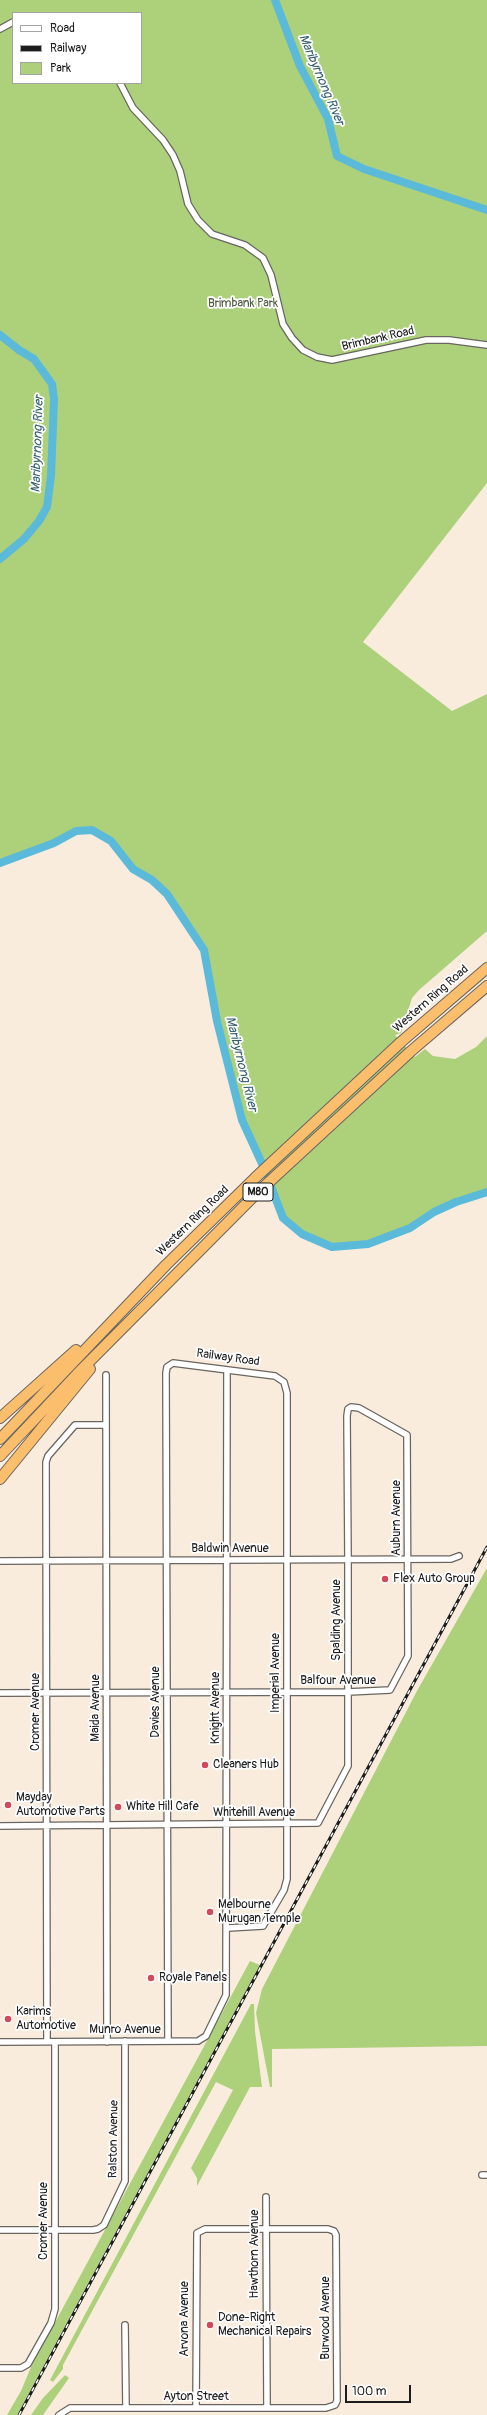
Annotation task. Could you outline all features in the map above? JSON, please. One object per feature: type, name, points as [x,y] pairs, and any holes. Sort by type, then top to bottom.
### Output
[{"type":"highway","name":"Western Ring Road","points":[[95,1335],[143,1282],[166,1265],[401,1042],[487,968]]},
{"type":"highway","name":"Western Ring Road","points":[[0,1456],[113,1338],[255,1195],[410,1052],[487,986]]},
{"type":"highway","points":[[0,1418],[95,1335]]},
{"type":"highway","points":[[0,1439],[95,1335]]},
{"type":"highway","points":[[0,1479],[113,1338]]},
{"type":"street","points":[[0,29],[12,23]]},
{"type":"street","name":"Brimbank Road","points":[[121,84],[133,108],[160,136],[173,155],[180,170],[188,204],[198,220],[212,234],[245,245],[263,258],[273,282],[283,324],[292,338],[303,350],[317,357],[332,360],[426,340],[449,340],[487,346]]},
{"type":"street","name":"Railway Road","points":[[169,1364],[176,1363],[275,1376],[282,1380]]},
{"type":"street","name":"Davies Avenue","points":[[168,2041],[166,1373],[169,1364]]},
{"type":"street","name":"Knight Avenue","points":[[201,2040],[206,2036],[226,1995],[228,1928],[227,1370]]},
{"type":"street","name":"Maida Avenue","points":[[106,1375],[107,2042]]},
{"type":"street","name":"Imperial Avenue","points":[[228,1928],[261,1927],[267,1921],[287,1882],[287,1393],[282,1380]]},
{"type":"street","name":"Auburn Avenue","points":[[350,1408],[359,1408],[407,1435],[408,1656],[393,1686],[388,1691]]},
{"type":"street","name":"Spalding Avenue","points":[[317,1824],[348,1769],[347,1416],[350,1408]]},
{"type":"street","name":"Cromer Avenue","points":[[47,2042],[46,1458],[75,1425],[106,1425]]},
{"type":"street","name":"Baldwin Avenue","points":[[0,1561],[451,1559],[459,1556]]},
{"type":"street","name":"Balfour Avenue","points":[[0,1693],[388,1691]]},
{"type":"street","name":"Whitehill Avenue","points":[[0,1826],[317,1824]]},
{"type":"street","name":"Munro Avenue","points":[[0,2042],[125,2042],[201,2040]]},
{"type":"street","name":"Cromer Avenue","points":[[0,2368],[21,2368],[28,2364],[53,2318],[56,2305],[55,2042]]},
{"type":"street","name":"Ralston Avenue","points":[[55,2230],[98,2229],[109,2215],[125,2181],[125,2042]]},
{"type":"street","name":"Hawthorn Avenue","points":[[266,2197],[267,2408]]},
{"type":"street","name":"Arvona Avenue","points":[[196,2408],[196,2237],[199,2231],[205,2229],[266,2229]]},
{"type":"street","name":"Burwood Avenue","points":[[266,2229],[334,2231],[336,2243],[337,2401],[335,2406]]},
{"type":"street","points":[[0,2230],[55,2230]]},
{"type":"street","points":[[125,2325],[126,2408]]},
{"type":"street","name":"Ayton Street","points":[[59,2415],[70,2408],[326,2408],[335,2406]]},
{"type":"green space","name":"Brimbank Park","points":[[0,0],[487,0],[487,483],[363,642],[452,711],[487,694],[487,931],[419,990],[412,998],[401,1033],[395,1035],[415,1057],[425,1049],[433,1056],[455,1059],[476,1047],[487,1036],[487,1192],[456,1202],[434,1212],[410,1228],[368,1244],[332,1247],[302,1234],[283,1218],[264,1168],[242,1120],[217,1021],[204,950],[175,905],[160,887],[133,869],[111,841],[92,830],[76,831],[54,843],[0,863]]},
{"type":"green space","points":[[487,1568],[487,2046],[272,2049],[272,2087],[270,2087],[256,2013],[262,1989],[418,1689]]},
{"type":"green space","points":[[250,1961],[260,1965],[17,2415],[7,2415],[21,2391],[31,2367]]},
{"type":"green space","points":[[251,2004],[254,2004],[255,2031],[262,2087],[250,2087],[197,2186],[197,2178],[191,2168],[233,2090],[216,2082],[63,2365],[63,2369],[53,2382],[50,2380]]},
{"type":"green space","points":[[65,2375],[69,2378],[43,2415],[31,2415],[43,2398]]},
{"type":"waterway","name":"Maribyrnong River","points":[[275,0],[300,66],[328,119],[337,156],[364,169],[487,210]]},
{"type":"waterway","name":"Maribyrnong River","points":[[0,335],[19,350],[34,359],[52,384],[54,399],[51,476],[47,507],[39,521],[24,539],[0,559]]},
{"type":"waterway","name":"Maribyrnong River","points":[[0,863],[54,843],[76,831],[92,830],[111,841],[133,869],[152,880],[167,894],[204,950],[217,1021],[242,1120],[264,1168],[283,1218],[302,1234],[332,1247],[368,1244],[410,1228],[434,1212],[456,1202],[487,1192]]},
{"type":"railway","points":[[19,2415],[487,1547]]},
{"type":"place","name":"Flex Auto Group","points":[[385,1579]]},
{"type":"place","name":"Cleaners Hub","points":[[205,1765]]},
{"type":"place","name":"Mayday Automotive Parts","points":[[8,1805]]},
{"type":"place","name":"White Hill Cafe","points":[[118,1807]]},
{"type":"place","name":"Melbourne Murugan Temple","points":[[210,1912]]},
{"type":"place","name":"Royale Panels","points":[[151,1978]]},
{"type":"place","name":"Karims Automotive","points":[[8,2019]]},
{"type":"place","name":"Done-Right Mechanical Repairs","points":[[210,2325]]}]
